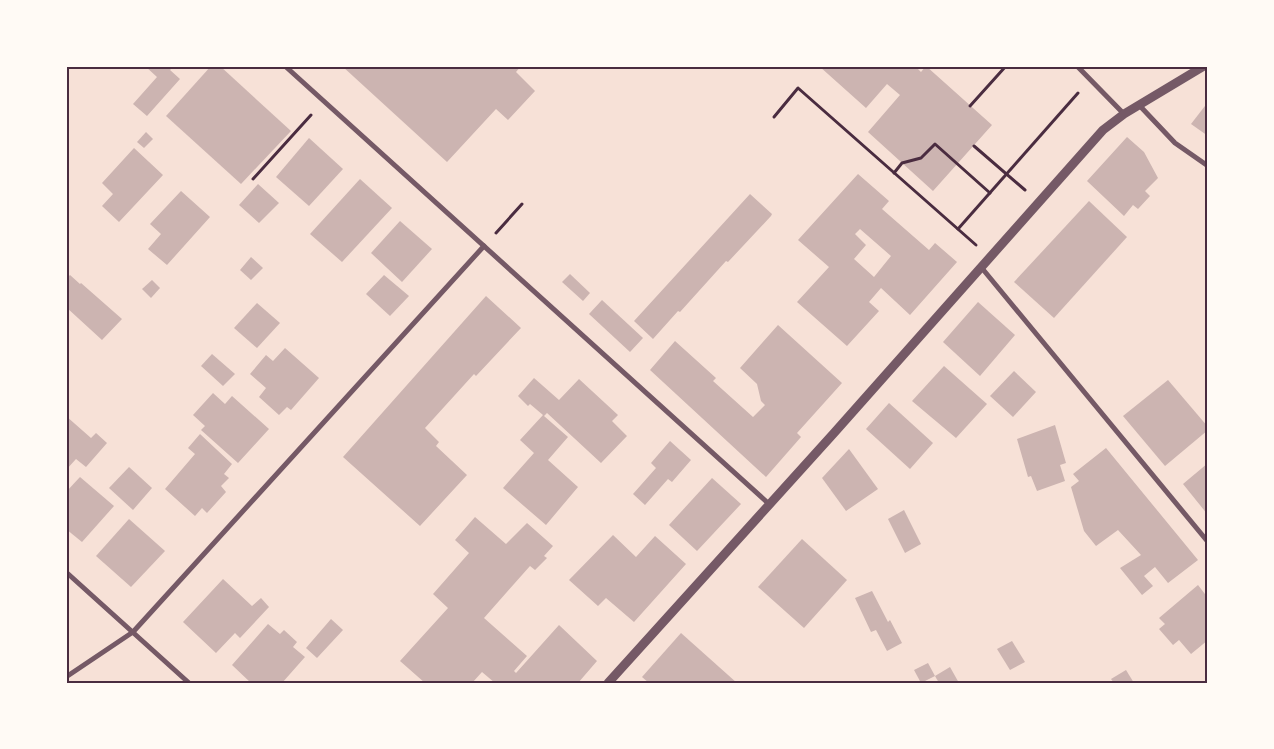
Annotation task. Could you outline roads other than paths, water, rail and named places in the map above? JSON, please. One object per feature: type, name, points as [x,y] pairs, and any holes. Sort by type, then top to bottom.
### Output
[{"type":"street","points":[[285,66],[769,504]]},
{"type":"street","points":[[1077,66],[1124,114]]},
{"type":"street","points":[[608,683],[834,433],[1103,130],[1124,114],[1204,66]]},
{"type":"street","points":[[1139,105],[1175,144],[1208,166]]},
{"type":"street","points":[[66,677],[134,632],[484,246]]},
{"type":"street","points":[[981,267],[1208,542]]},
{"type":"street","points":[[66,572],[189,683]]}]
